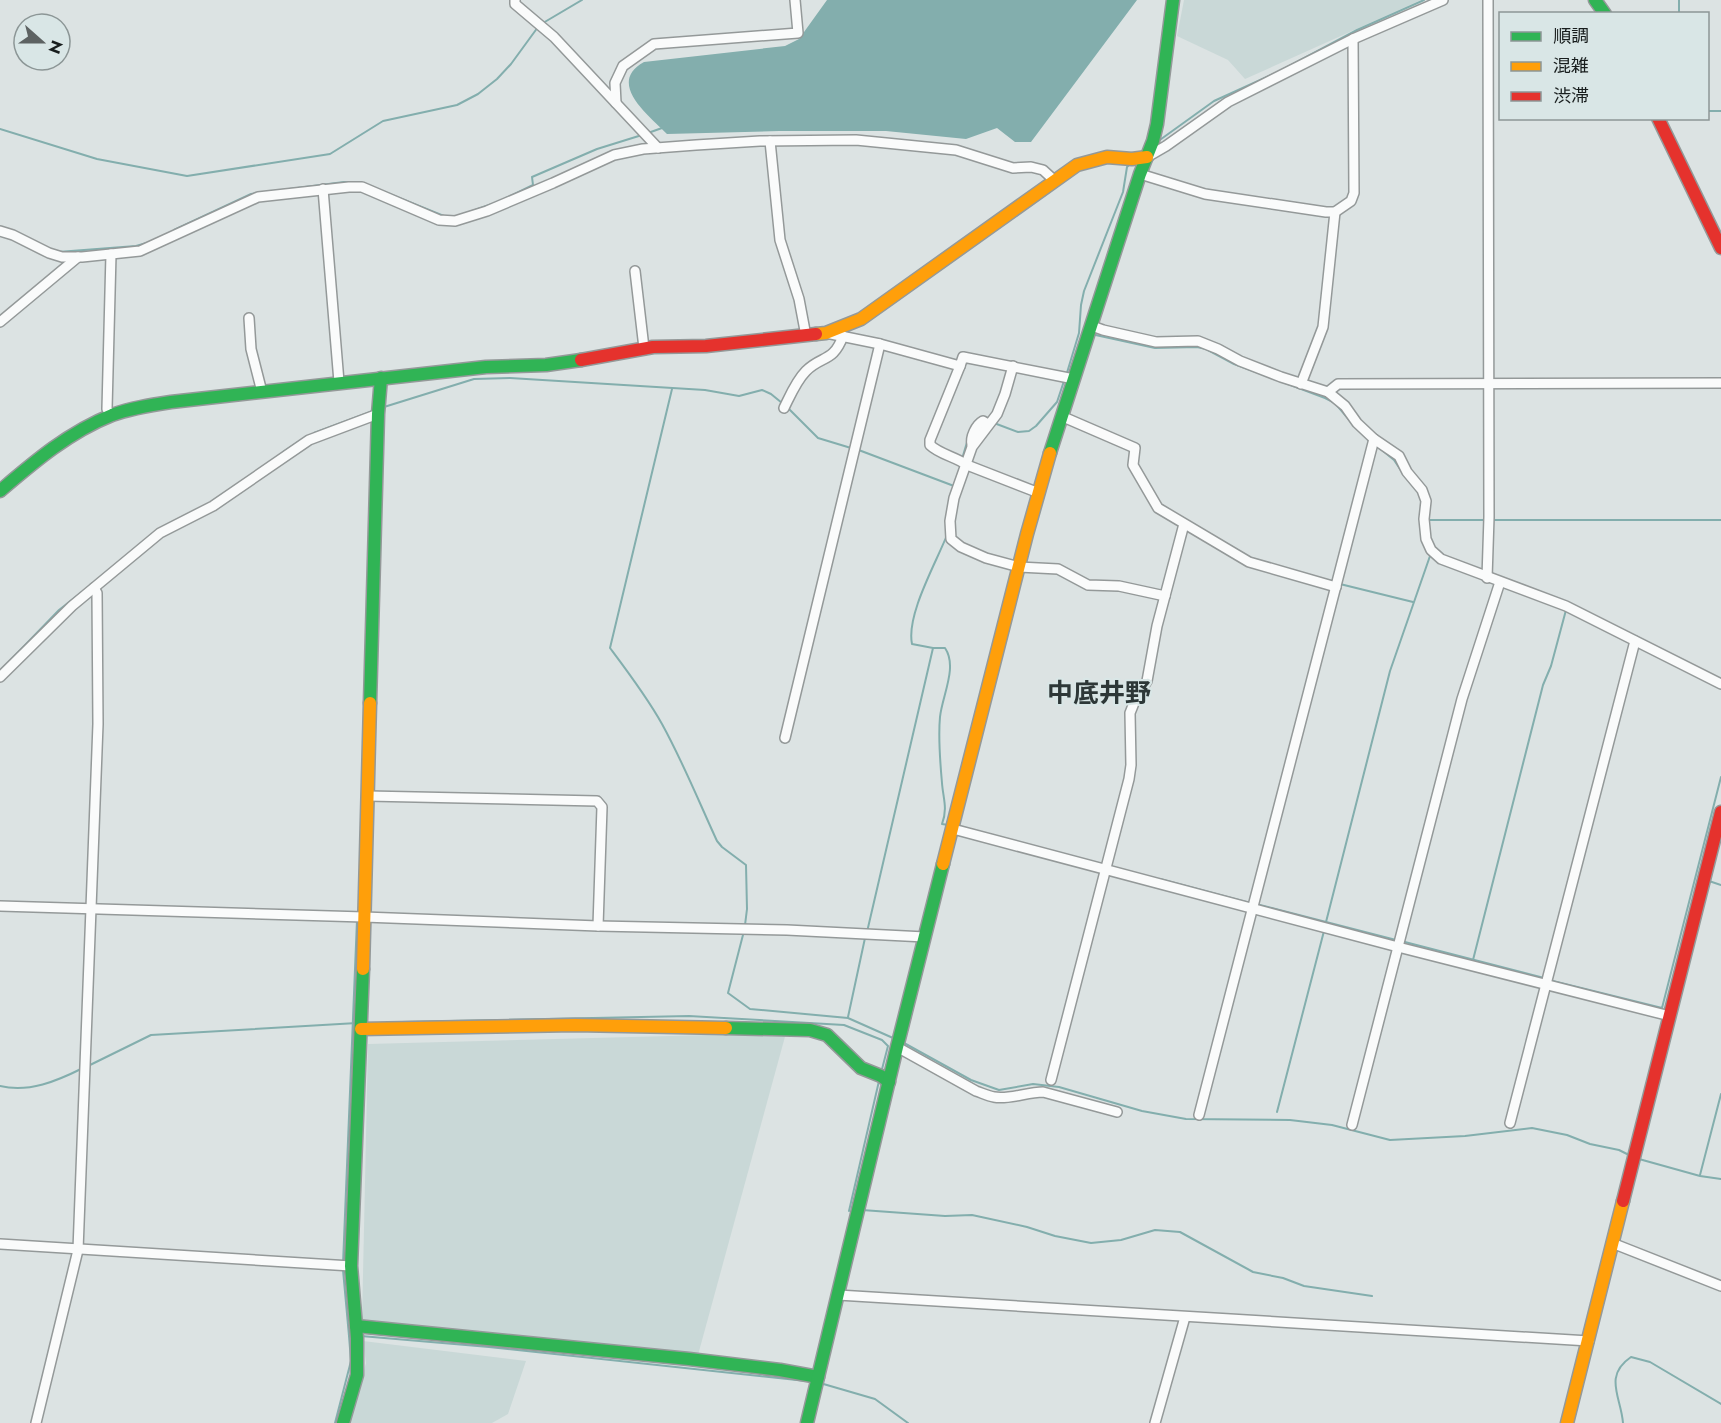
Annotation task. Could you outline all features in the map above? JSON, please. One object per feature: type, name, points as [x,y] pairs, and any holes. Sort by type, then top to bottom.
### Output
[{"type":"street","points":[[514,0],[515,4],[554,37],[658,148]]},
{"type":"street","points":[[616,103],[615,83],[623,66],[632,57],[654,44],[798,33],[795,0]]},
{"type":"street","points":[[807,1423],[898,1041],[1018,567],[1061,416],[1157,124],[1173,0]]},
{"type":"street","points":[[0,491],[69,437],[111,416],[137,408],[339,382],[486,367],[546,365],[653,346],[706,346],[826,333],[861,319],[1077,165],[1091,159],[1106,157],[1138,160],[1147,157],[1228,102],[1353,39],[1443,0]]},
{"type":"street","points":[[1487,578],[1490,382],[1488,0]]},
{"type":"street","points":[[1140,174],[1205,194],[1335,212],[1351,201],[1354,193],[1353,39]]},
{"type":"street","points":[[1659,120],[1721,248]]},
{"type":"street","points":[[0,231],[62,257],[140,251],[258,197],[362,187],[439,220],[455,221],[487,211],[614,155],[658,148],[770,141],[856,140],[946,148],[1012,168],[1031,166],[1043,170],[1055,181]]},
{"type":"street","points":[[770,141],[780,240],[799,299],[806,336]]},
{"type":"street","points":[[323,189],[339,382]]},
{"type":"street","points":[[1301,384],[1323,327],[1335,212]]},
{"type":"street","points":[[111,254],[107,409],[111,416]]},
{"type":"street","points":[[0,322],[78,257]]},
{"type":"street","points":[[635,271],[644,348]]},
{"type":"street","points":[[249,318],[251,349],[262,392]]},
{"type":"street","points":[[1092,326],[1156,342],[1198,341],[1240,361],[1328,392],[1346,406],[1357,423],[1374,440],[1399,456],[1407,472],[1426,497],[1424,531],[1431,550],[1441,559],[1566,606],[1721,684]]},
{"type":"street","points":[[826,333],[880,344],[960,366]]},
{"type":"street","points":[[784,408],[801,376],[808,369],[830,358],[836,352],[843,336]]},
{"type":"street","points":[[785,738],[880,344]]},
{"type":"street","points":[[1039,493],[967,465],[957,458],[934,449],[930,445],[930,440],[963,357],[1074,380]]},
{"type":"street","points":[[1013,366],[997,414],[972,447],[954,498],[950,521],[951,539],[961,547],[986,558],[1018,567],[1058,569],[1088,585],[1119,586],[1165,596]]},
{"type":"street","points":[[343,1423],[357,1375],[351,1266],[361,1029],[378,414],[381,378]]},
{"type":"street","points":[[1328,392],[1338,384],[1721,383]]},
{"type":"street","points":[[0,677],[72,606],[160,533],[213,506],[309,440],[378,414]]},
{"type":"street","points":[[1061,416],[1135,448],[1133,465],[1158,508],[1249,562],[1335,586]]},
{"type":"street","points":[[1199,1115],[1374,440]]},
{"type":"street","points":[[1051,1080],[1129,779],[1130,713],[1147,681],[1165,596],[1184,524]]},
{"type":"street","points":[[1353,1125],[1462,699],[1500,582]]},
{"type":"street","points":[[36,1423],[78,1250],[98,724],[97,593],[94,588]]},
{"type":"street","points":[[1510,1123],[1635,641]]},
{"type":"street","points":[[368,796],[597,801],[602,807],[598,926]]},
{"type":"street","points":[[1567,1423],[1721,812]]},
{"type":"street","points":[[952,829],[1670,1016]]},
{"type":"street","points":[[0,906],[787,930],[925,937]]},
{"type":"street","points":[[361,1029],[575,1026],[810,1030],[827,1035],[861,1068],[889,1082]]},
{"type":"street","points":[[898,1041],[989,1096],[997,1098],[1043,1092],[1117,1112]]},
{"type":"street","points":[[1612,1243],[1721,1286]]},
{"type":"street","points":[[0,1244],[351,1266]]},
{"type":"street","points":[[838,1295],[1589,1341]]},
{"type":"street","points":[[1155,1423],[1185,1317]]},
{"type":"street","points":[[356,1326],[689,1359],[818,1377]]},
{"type":"shaded area","points":[[1184,0],[1421,0],[1245,79],[1228,60],[1177,36]]},
{"type":"shaded area","points":[[786,1033],[698,1355],[362,1321],[368,1044]]},
{"type":"shaded area","points":[[363,1341],[526,1361],[508,1414],[492,1423],[349,1423],[366,1363]]},
{"type":"water","points":[[827,0],[1137,0],[1031,142],[1015,142],[997,128],[966,139],[886,131],[667,134],[642,109],[630,89],[629,80],[633,70],[644,62],[785,46],[799,39]]},
{"type":"waterway","points":[[543,23],[582,0]]},
{"type":"waterway","points":[[1157,142],[1214,101],[1278,72],[1357,30],[1424,0]]},
{"type":"waterway","points":[[1679,0],[1679,12]]},
{"type":"waterway","points":[[0,129],[97,159],[187,176],[330,154],[383,121],[457,105],[478,94],[511,64],[538,27]]},
{"type":"waterway","points":[[1709,111],[1721,111]]},
{"type":"waterway","points":[[648,133],[662,128]]},
{"type":"waterway","points":[[506,198],[533,185],[532,177],[597,149],[642,135]]},
{"type":"waterway","points":[[1066,376],[1079,333],[1084,291],[1123,192],[1127,167],[1130,164]]},
{"type":"waterway","points":[[174,230],[251,194],[344,182],[360,183]]},
{"type":"waterway","points":[[382,191],[444,216]]},
{"type":"waterway","points":[[458,216],[492,204]]},
{"type":"waterway","points":[[58,252],[136,246],[150,242]]},
{"type":"waterway","points":[[1091,334],[1155,348],[1197,347],[1206,349],[1234,364],[1275,379]]},
{"type":"waterway","points":[[384,407],[474,379],[510,378],[705,390],[739,396],[762,390],[782,403]]},
{"type":"waterway","points":[[994,423],[1018,432],[1029,431],[1057,402],[1064,381]]},
{"type":"waterway","points":[[1280,381],[1335,403],[1351,422]]},
{"type":"waterway","points":[[672,389],[610,648],[644,694],[662,724],[717,841],[746,865],[745,925]]},
{"type":"waterway","points":[[787,407],[818,438],[851,448]]},
{"type":"waterway","points":[[314,433],[373,411]]},
{"type":"waterway","points":[[962,459],[968,439]]},
{"type":"waterway","points":[[283,452],[298,442]]},
{"type":"waterway","points":[[1377,446],[1394,460],[1404,475]]},
{"type":"waterway","points":[[856,449],[954,486]]},
{"type":"waterway","points":[[167,525],[188,514]]},
{"type":"waterway","points":[[1427,520],[1487,520]]},
{"type":"waterway","points":[[1493,520],[1721,520]]},
{"type":"waterway","points":[[867,932],[933,648],[912,644],[913,619],[923,589],[947,535]]},
{"type":"waterway","points":[[1326,922],[1390,671],[1430,556]]},
{"type":"waterway","points":[[1440,563],[1480,578]]},
{"type":"waterway","points":[[1340,584],[1413,602]]},
{"type":"waterway","points":[[0,671],[59,610],[82,592]]},
{"type":"waterway","points":[[1473,960],[1543,685],[1551,666],[1566,610]]},
{"type":"waterway","points":[[933,648],[945,648],[950,664],[941,709],[939,733],[945,808],[942,824],[948,825]]},
{"type":"waterway","points":[[1549,980],[1662,1008],[1721,777]]},
{"type":"waterway","points":[[1160,879],[1250,903]]},
{"type":"waterway","points":[[1709,881],[1721,885]]},
{"type":"waterway","points":[[1256,904],[1396,940]]},
{"type":"waterway","points":[[343,1264],[357,920]]},
{"type":"waterway","points":[[744,931],[728,993],[750,1009],[848,1018],[893,1038]]},
{"type":"waterway","points":[[1277,1112],[1324,931]]},
{"type":"waterway","points":[[848,1017],[865,938]]},
{"type":"waterway","points":[[1401,941],[1544,978]]},
{"type":"waterway","points":[[402,1022],[689,1016],[844,1025],[882,1040],[888,1046],[881,1073]]},
{"type":"waterway","points":[[88,1066],[151,1035],[357,1023]]},
{"type":"waterway","points":[[904,1043],[971,1080],[999,1090],[1033,1084],[1059,1087],[1142,1111],[1186,1119],[1290,1120],[1332,1125],[1390,1140],[1465,1136],[1532,1128],[1567,1135],[1590,1144],[1619,1150],[1631,1156]]},
{"type":"waterway","points":[[0,1086],[32,1087],[83,1068]]},
{"type":"waterway","points":[[849,1211],[879,1081]]},
{"type":"waterway","points":[[1700,1175],[1721,1094]]},
{"type":"waterway","points":[[1639,1159],[1700,1176],[1721,1179]]},
{"type":"waterway","points":[[862,1210],[945,1216],[972,1215],[1091,1243],[1121,1240],[1155,1230],[1180,1232],[1253,1272],[1283,1278],[1304,1286],[1372,1296]]},
{"type":"waterway","points":[[343,1270],[349,1336]]},
{"type":"waterway","points":[[335,1423],[351,1361],[349,1336],[352,1336]]},
{"type":"waterway","points":[[361,1336],[489,1347],[806,1381]]},
{"type":"waterway","points":[[1623,1423],[1616,1379],[1623,1364],[1631,1357],[1650,1362],[1721,1404]]},
{"type":"waterway","points":[[820,1383],[875,1399],[908,1423]]},
{"type":"traffic: fast","points":[[1050,453],[1140,174],[1153,141],[1173,0]]},
{"type":"traffic: fast","points":[[1595,0],[1604,12]]},
{"type":"traffic: fast","points":[[0,491],[39,459],[81,430],[112,415],[134,409],[171,402],[486,367],[546,365],[581,360]]},
{"type":"traffic: fast","points":[[370,703],[381,378]]},
{"type":"traffic: fast","points":[[807,1423],[943,864]]},
{"type":"traffic: fast","points":[[343,1423],[357,1375],[357,1338],[351,1266],[363,969]]},
{"type":"traffic: fast","points":[[726,1028],[810,1030],[827,1035],[861,1068],[889,1082]]},
{"type":"traffic: fast","points":[[356,1326],[689,1359],[818,1377]]},
{"type":"traffic: slow","points":[[816,334],[826,333],[861,319],[1077,165],[1107,157],[1132,159],[1147,157]]},
{"type":"traffic: slow","points":[[943,864],[1027,534],[1050,453]]},
{"type":"traffic: slow","points":[[363,969],[370,703]]},
{"type":"traffic: slow","points":[[361,1029],[575,1025],[726,1028]]},
{"type":"traffic: slow","points":[[1567,1423],[1623,1201]]},
{"type":"traffic: jam","points":[[1659,120],[1721,248]]},
{"type":"traffic: jam","points":[[581,360],[653,347],[706,346],[816,334]]},
{"type":"traffic: jam","points":[[1623,1201],[1721,812]]},
{"type":"district","name":"中底井野","points":[[1099,693]]}]
